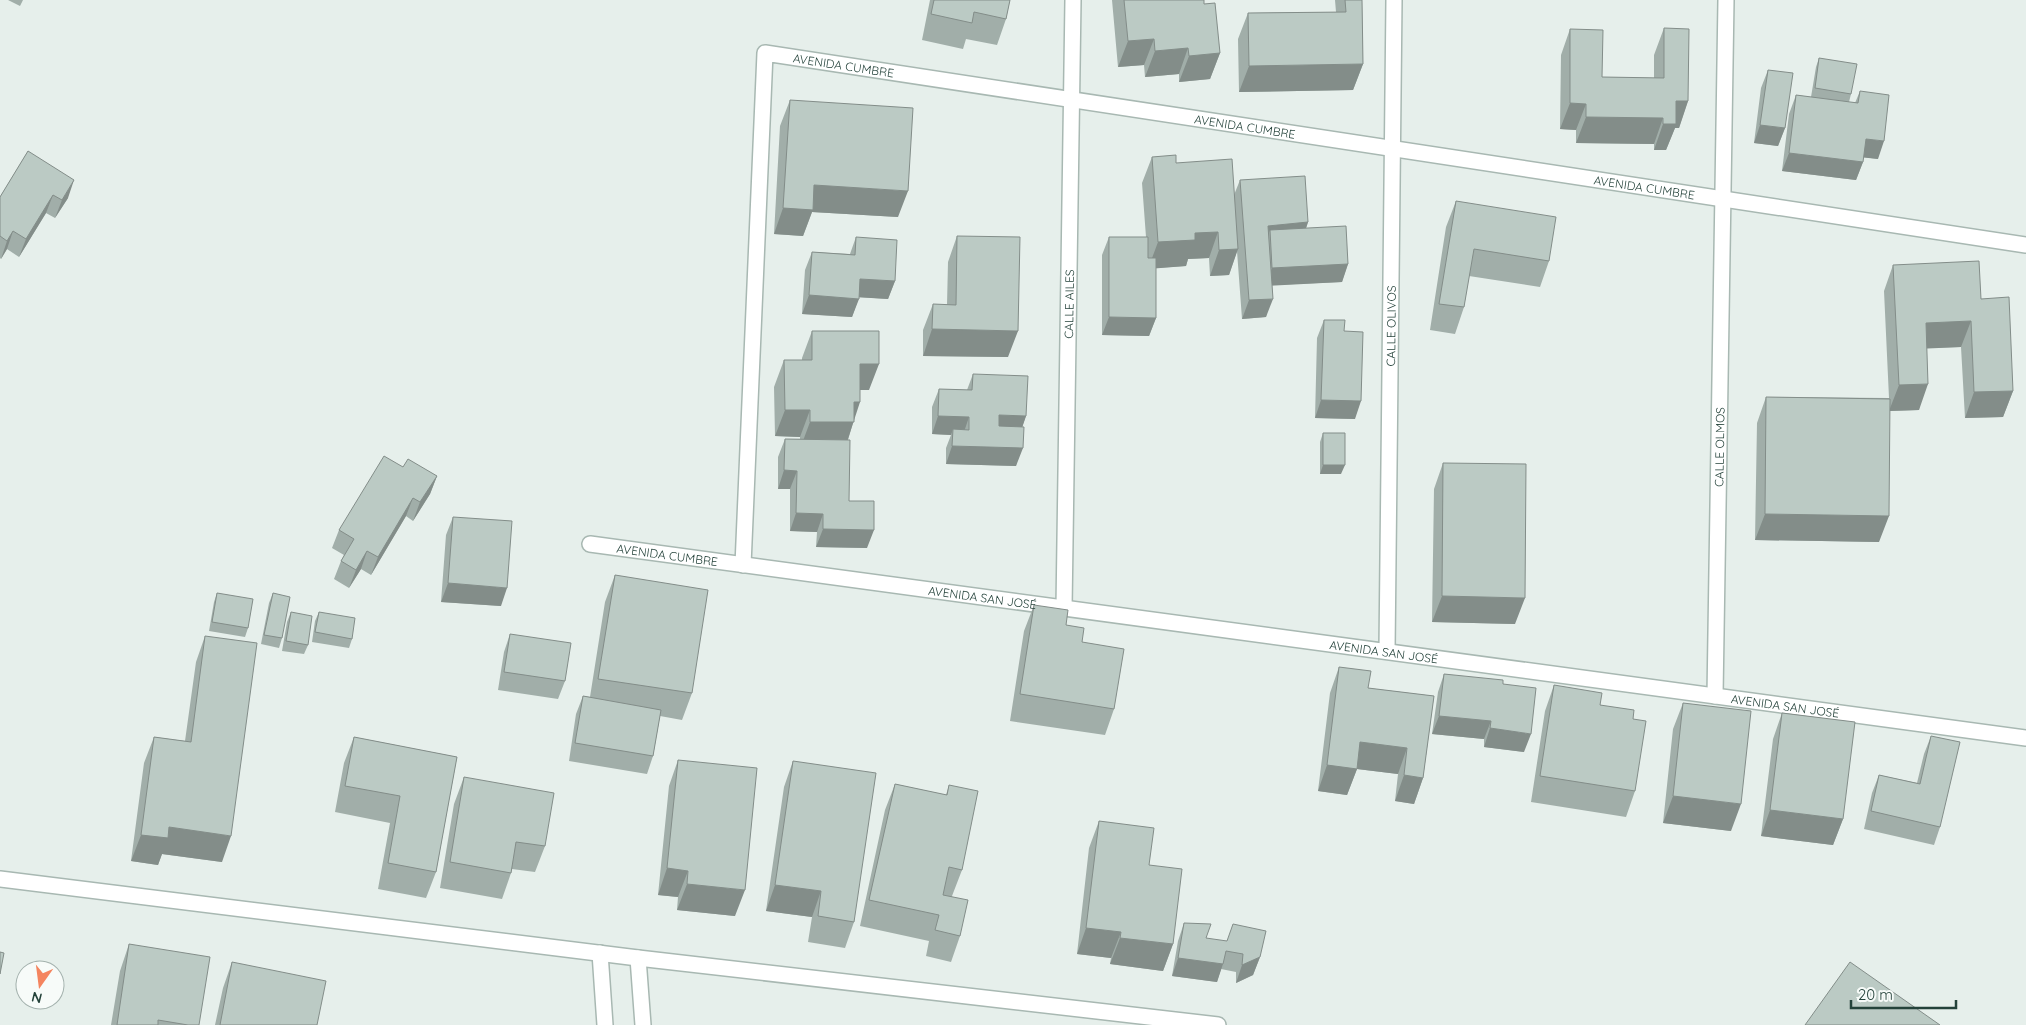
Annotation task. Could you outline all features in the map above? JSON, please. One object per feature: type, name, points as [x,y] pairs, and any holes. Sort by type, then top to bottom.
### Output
[{"type":"street","name":"CALLE AILES","points":[[1064,608],[1073,0]]},
{"type":"street","name":"CALLE OLIVOS","points":[[1387,652],[1394,0]]},
{"type":"street","points":[[1724,199],[1726,0]]},
{"type":"street","name":"AVENIDA CUMBRE","points":[[590,544],[743,565],[765,53],[2026,245]]},
{"type":"street","name":"CALLE OLMOS","points":[[1716,696],[1724,199]]},
{"type":"street","name":"AVENIDA SAN JOSÉ","points":[[743,565],[2026,738]]},
{"type":"street","points":[[0,879],[638,958],[1218,1025]]},
{"type":"street","points":[[600,953],[605,1025]]},
{"type":"street","points":[[638,958],[643,1025]]},
{"type":"building","points":[[934,0],[1010,0],[1006,19],[974,12],[972,23],[931,14]]},
{"type":"building","points":[[1124,0],[1204,0],[1204,4],[1215,3],[1220,53],[1189,56],[1188,48],[1155,51],[1154,39],[1128,41]]},
{"type":"building","points":[[1345,0],[1362,0],[1363,64],[1249,66],[1248,13],[1346,12]]},
{"type":"building","points":[[1664,28],[1689,29],[1688,101],[1676,101],[1676,124],[1663,124],[1663,118],[1586,117],[1586,104],[1570,103],[1570,29],[1603,30],[1602,77],[1664,78]]},
{"type":"building","points":[[1819,58],[1857,64],[1851,94],[1815,88]]},
{"type":"building","points":[[1768,70],[1793,73],[1785,128],[1760,125]]},
{"type":"building","points":[[1860,91],[1889,95],[1884,141],[1866,139],[1863,162],[1789,153],[1796,95],[1858,103]]},
{"type":"building","points":[[790,100],[913,108],[908,191],[814,185],[813,210],[783,208]]},
{"type":"building","points":[[28,151],[74,180],[62,200],[53,195],[26,239],[13,231],[7,241],[0,236],[0,197]]},
{"type":"building","points":[[1176,155],[1176,163],[1232,159],[1238,249],[1219,250],[1218,232],[1195,233],[1195,240],[1158,242],[1152,157]]},
{"type":"building","points":[[1305,176],[1308,222],[1268,226],[1273,299],[1249,300],[1240,180]]},
{"type":"building","points":[[1456,201],[1556,217],[1549,261],[1474,249],[1464,307],[1439,304]]},
{"type":"building","points":[[1346,226],[1348,264],[1272,268],[1270,230]]},
{"type":"building","points":[[957,236],[1020,237],[1018,331],[932,329],[933,304],[956,305]]},
{"type":"building","points":[[856,237],[897,240],[895,281],[860,279],[859,299],[809,295],[812,252],[855,255]]},
{"type":"building","points":[[1109,237],[1148,237],[1148,258],[1156,258],[1156,318],[1109,317]]},
{"type":"building","points":[[1979,261],[1981,299],[2009,297],[2013,391],[1974,392],[1971,321],[1926,323],[1928,384],[1899,385],[1893,265]]},
{"type":"building","points":[[1324,320],[1345,320],[1344,331],[1363,332],[1361,401],[1321,400]]},
{"type":"building","points":[[812,331],[879,331],[879,364],[860,364],[860,402],[854,402],[854,422],[810,422],[810,410],[785,410],[784,360],[812,360]]},
{"type":"building","points":[[973,374],[1028,376],[1026,416],[999,415],[999,426],[1024,427],[1023,448],[952,446],[953,429],[969,430],[969,417],[938,416],[939,389],[972,390]]},
{"type":"building","points":[[1766,397],[1890,399],[1889,516],[1765,514]]},
{"type":"building","points":[[1323,433],[1345,433],[1345,465],[1323,465]]},
{"type":"building","points":[[785,439],[850,440],[849,501],[874,501],[874,530],[823,529],[823,514],[796,513],[797,471],[784,470]]},
{"type":"building","points":[[384,456],[403,467],[408,459],[437,476],[420,502],[413,498],[378,557],[367,551],[356,570],[341,561],[354,539],[339,530]]},
{"type":"building","points":[[1443,463],[1526,464],[1525,598],[1442,596]]},
{"type":"building","points":[[453,517],[512,521],[507,588],[448,583]]},
{"type":"building","points":[[615,575],[708,590],[692,693],[598,679]]},
{"type":"building","points":[[217,593],[253,599],[248,628],[212,622]]},
{"type":"building","points":[[273,593],[290,597],[282,638],[264,635]]},
{"type":"building","points":[[1034,605],[1068,610],[1066,625],[1084,628],[1082,642],[1124,649],[1114,709],[1020,694]]},
{"type":"building","points":[[291,612],[312,616],[308,645],[286,641]]},
{"type":"building","points":[[319,612],[355,618],[352,639],[315,632]]},
{"type":"building","points":[[510,634],[571,643],[565,681],[504,672]]},
{"type":"building","points":[[205,636],[257,643],[231,836],[169,827],[168,838],[141,835],[154,737],[191,742]]},
{"type":"building","points":[[1339,667],[1371,671],[1368,688],[1434,696],[1423,778],[1404,775],[1407,748],[1360,742],[1357,769],[1327,765]]},
{"type":"building","points":[[1444,674],[1503,680],[1503,684],[1536,688],[1531,734],[1490,728],[1491,721],[1439,716]]},
{"type":"building","points":[[1554,685],[1602,693],[1600,705],[1634,710],[1633,719],[1646,721],[1635,791],[1540,776]]},
{"type":"building","points":[[583,696],[661,710],[653,756],[575,743]]},
{"type":"building","points":[[1683,703],[1751,711],[1741,804],[1673,796]]},
{"type":"building","points":[[1782,713],[1855,722],[1843,819],[1770,810]]},
{"type":"building","points":[[1931,736],[1960,742],[1940,827],[1871,811],[1879,775],[1920,784]]},
{"type":"building","points":[[354,737],[457,757],[436,872],[388,863],[400,796],[345,786]]},
{"type":"building","points":[[678,760],[757,768],[745,890],[687,884],[688,871],[667,868]]},
{"type":"building","points":[[793,761],[876,773],[854,922],[818,916],[821,891],[775,885]]},
{"type":"building","points":[[464,777],[554,793],[545,846],[516,842],[511,873],[450,862]]},
{"type":"building","points":[[895,784],[947,795],[949,785],[978,791],[962,870],[949,867],[943,895],[968,900],[960,936],[935,930],[939,915],[869,900]]},
{"type":"building","points":[[1099,821],[1154,828],[1149,865],[1182,869],[1173,944],[1120,938],[1121,932],[1086,928]]},
{"type":"building","points":[[1184,923],[1211,924],[1206,938],[1227,941],[1233,924],[1266,931],[1260,957],[1242,965],[1243,954],[1226,951],[1223,964],[1178,958]]},
{"type":"building","points":[[129,944],[210,957],[199,1025],[158,1020],[158,1025],[117,1025]]},
{"type":"building","points":[[0,952],[4,953],[0,974]]},
{"type":"building","points":[[232,962],[326,981],[317,1025],[220,1025]]},
{"type":"building","points":[[1850,962],[1940,1025],[1805,1025]]}]
